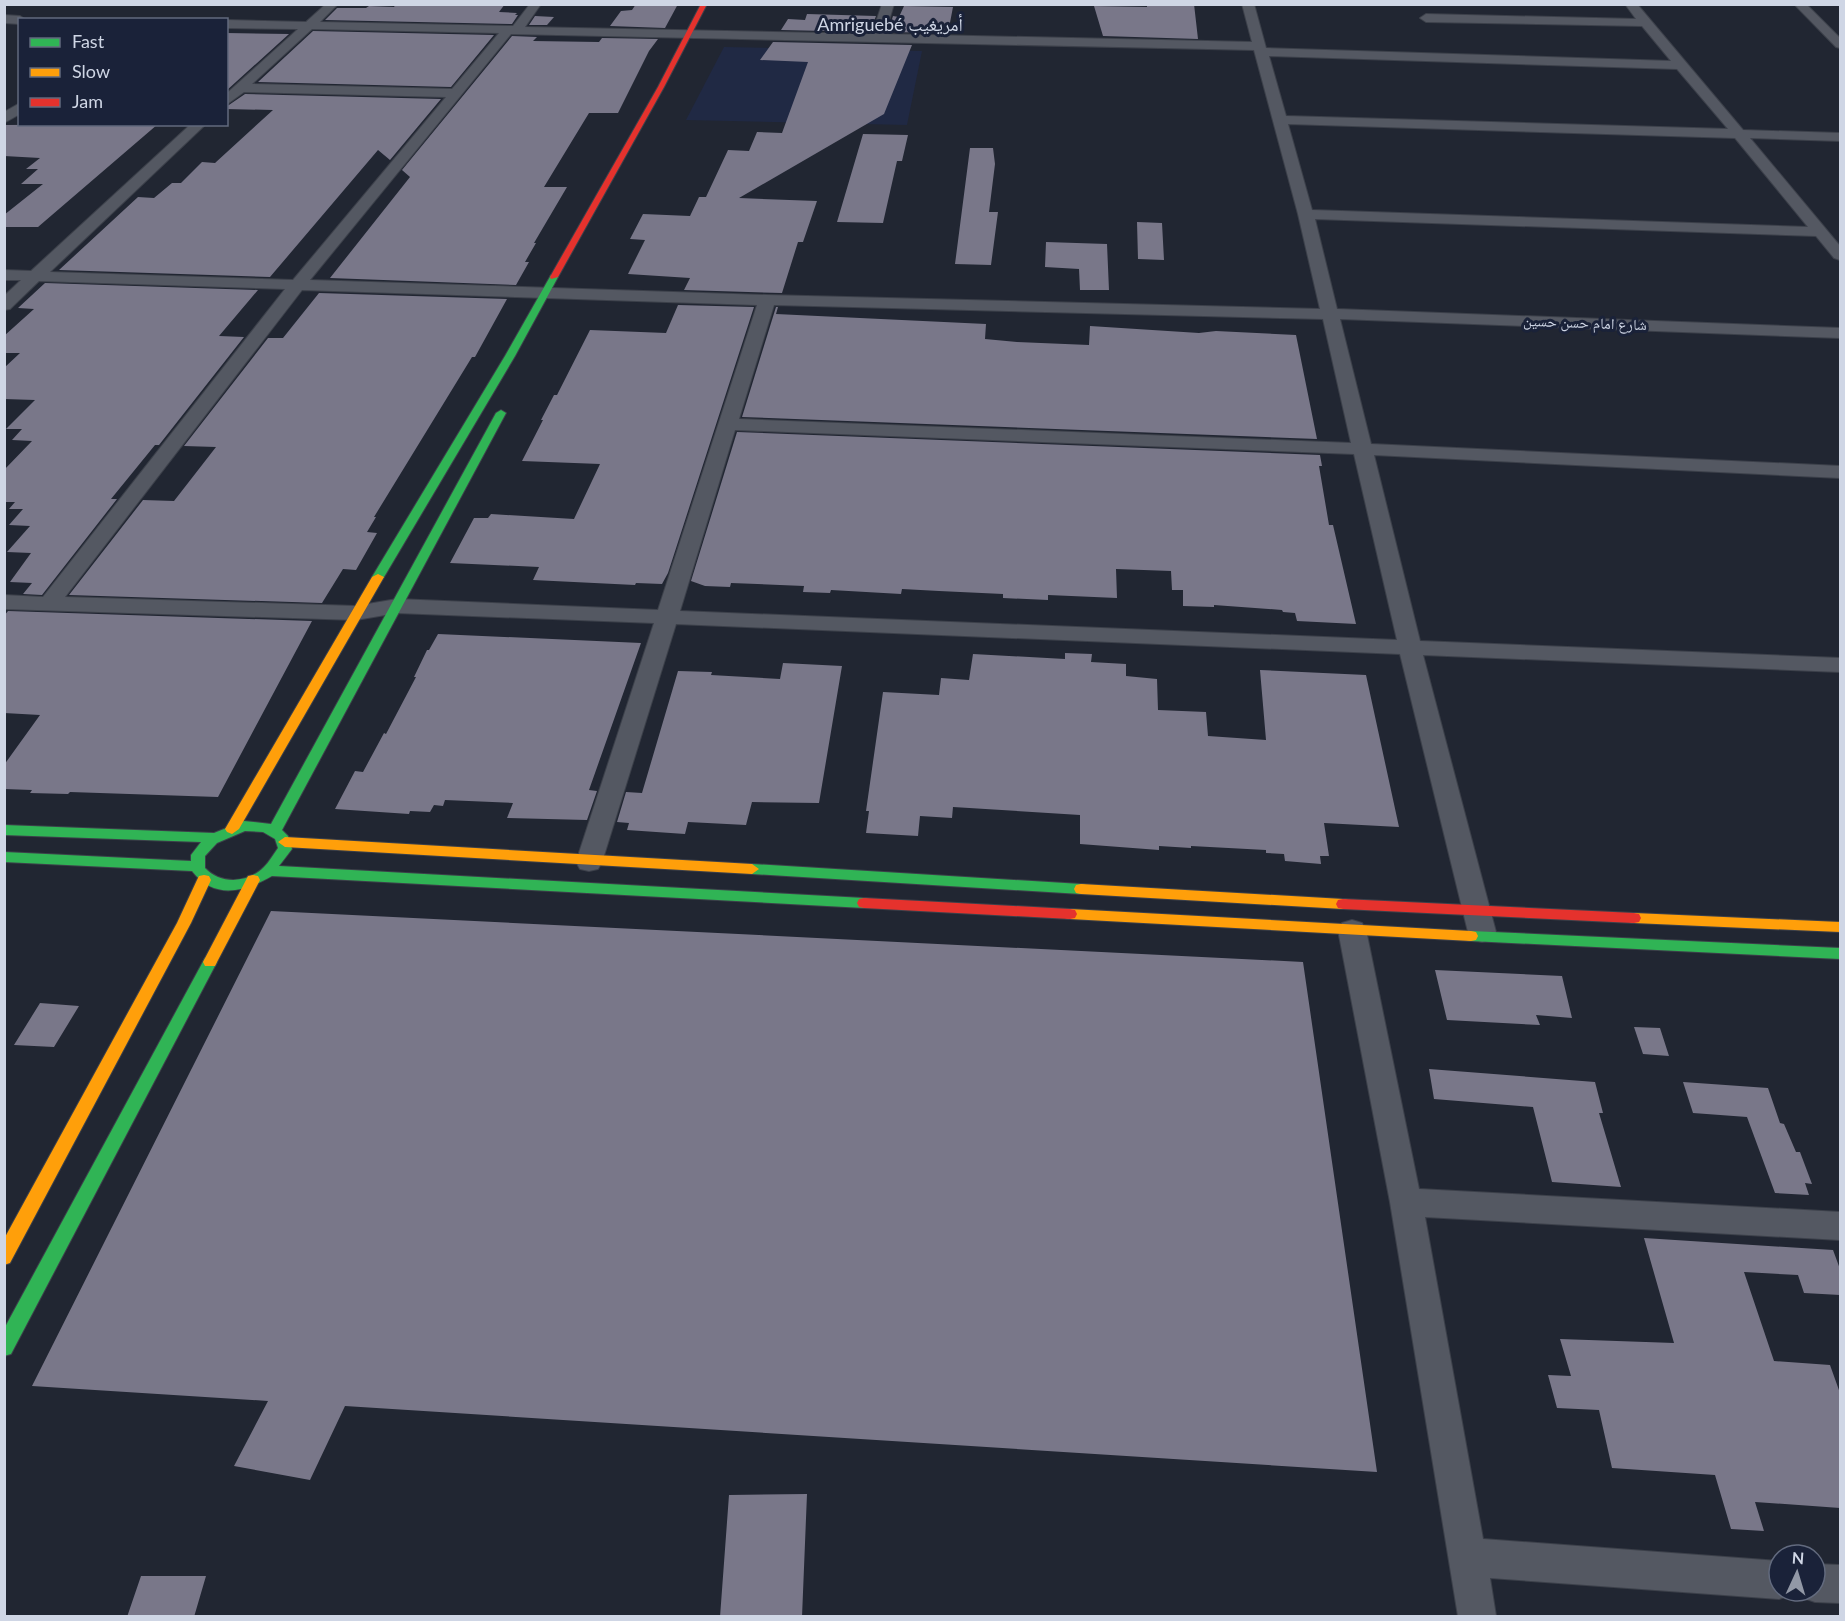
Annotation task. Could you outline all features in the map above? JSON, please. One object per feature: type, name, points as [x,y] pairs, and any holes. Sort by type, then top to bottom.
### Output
[{"type":"street","points":[[228,99],[333,4]]},
{"type":"street","points":[[48,605],[296,286],[456,93],[536,4]]},
{"type":"street","points":[[232,829],[356,613],[510,356],[661,87],[704,4]]},
{"type":"street","points":[[877,39],[888,4]]},
{"type":"street","points":[[1248,4],[1306,214],[1410,648],[1483,937]]},
{"type":"street","points":[[1419,4],[1428,23],[1646,23]]},
{"type":"street","points":[[1630,4],[1840,255]]},
{"type":"street","points":[[1799,4],[1840,44]]},
{"type":"street","points":[[228,24],[687,35],[701,40],[877,39],[1443,52],[1681,65]]},
{"type":"street","points":[[660,118],[701,40]]},
{"type":"street","points":[[241,88],[456,93]]},
{"type":"street","points":[[4,119],[18,108]]},
{"type":"street","points":[[1280,120],[1740,135],[1840,136]]},
{"type":"street","points":[[4,305],[198,126]]},
{"type":"street","points":[[1306,214],[1821,232]]},
{"type":"street","name":"شارع امام حسن حسين","points":[[4,275],[767,300],[1329,314],[1840,333]]},
{"type":"street","points":[[589,862],[664,618],[767,300]]},
{"type":"street","points":[[275,830],[509,397]]},
{"type":"street","points":[[727,424],[1362,449],[1840,472]]},
{"type":"street","points":[[4,602],[356,613],[397,606],[1840,665]]},
{"type":"street","points":[[285,842],[283,857],[271,871],[254,880],[226,885],[204,880],[198,874],[197,857],[213,838],[232,829],[256,826],[275,830],[285,842],[589,862],[1478,912],[1840,927]]},
{"type":"street","points":[[4,830],[213,838]]},
{"type":"street","points":[[4,857],[196,866]]},
{"type":"street","points":[[271,871],[1483,937],[1840,954]]},
{"type":"street","points":[[4,1257],[179,933],[204,880]]},
{"type":"street","points":[[4,1348],[254,880]]},
{"type":"street","points":[[1352,930],[1406,1202],[1477,1617]]},
{"type":"street","points":[[1406,1202],[1840,1226]]},
{"type":"street","points":[[1466,1557],[1767,1579]]},
{"type":"shaded area","points":[[724,47],[922,51],[907,125],[686,120]]},
{"type":"building","points":[[396,4],[505,4],[499,12],[517,13],[515,15],[518,15],[512,24],[325,20],[337,8],[394,7]]},
{"type":"building","points":[[636,4],[678,4],[665,28],[610,26],[621,11],[632,10]]},
{"type":"building","points":[[1147,4],[1194,4],[1198,39],[1103,36],[1094,6],[1147,7]]},
{"type":"building","points":[[904,6],[953,7],[948,33],[888,32],[893,16],[899,17]]},
{"type":"building","points":[[807,14],[876,16],[870,32],[781,30],[788,19],[805,20]]},
{"type":"building","points":[[535,16],[554,17],[547,25],[529,25]]},
{"type":"building","points":[[313,31],[494,35],[451,87],[258,82]]},
{"type":"building","points":[[228,33],[289,34],[228,89]]},
{"type":"building","points":[[512,36],[537,37],[533,41],[599,42],[602,38],[658,39],[649,51],[618,113],[589,113],[544,187],[567,187],[534,243],[536,243],[525,262],[529,262],[516,285],[330,278],[410,177],[402,170]]},
{"type":"building","points":[[773,42],[912,45],[884,114],[739,198],[817,201],[803,242],[798,242],[782,293],[684,290],[690,278],[628,274],[645,240],[630,239],[643,214],[690,216],[699,197],[706,197],[728,150],[749,151],[757,132],[782,133],[808,62],[760,60]]},
{"type":"building","points":[[245,94],[441,99],[390,160],[378,150],[270,277],[59,270],[138,197],[154,198],[172,183],[181,183],[202,162],[215,163],[273,110],[228,109],[228,106]]},
{"type":"building","points":[[4,125],[156,126],[38,227],[4,227],[4,215],[43,184],[21,184],[38,169],[26,169],[40,158],[4,156]]},
{"type":"building","points":[[863,134],[908,135],[902,161],[897,161],[883,223],[837,222]]},
{"type":"building","points":[[970,148],[993,148],[995,164],[989,212],[998,212],[991,265],[955,264]]},
{"type":"building","points":[[1137,222],[1162,223],[1164,260],[1138,259]]},
{"type":"building","points":[[1046,242],[1107,244],[1109,290],[1080,290],[1079,269],[1045,267]]},
{"type":"building","points":[[45,283],[258,290],[219,336],[244,337],[159,445],[155,445],[111,499],[117,499],[42,595],[23,594],[32,583],[10,582],[31,553],[7,552],[30,526],[9,525],[23,509],[9,509],[15,502],[4,502],[4,470],[32,441],[12,440],[22,429],[6,429],[35,400],[4,399],[4,368],[20,353],[4,353],[4,336],[34,309],[18,308]]},
{"type":"building","points":[[319,293],[507,299],[475,357],[472,357],[374,517],[376,517],[367,532],[377,533],[356,570],[343,569],[322,603],[69,595],[143,500],[174,501],[216,447],[184,446],[268,338],[283,338]]},
{"type":"building","points":[[678,305],[754,307],[668,573],[662,584],[636,583],[635,585],[533,580],[539,567],[450,563],[474,518],[488,518],[491,514],[574,519],[600,464],[522,461],[543,420],[541,420],[554,395],[557,395],[590,330],[666,333]]},
{"type":"building","points":[[776,307],[778,307],[776,314],[986,324],[985,339],[1017,342],[1089,345],[1090,326],[1199,333],[1216,331],[1296,335],[1317,439],[742,417]]},
{"type":"building","points":[[737,432],[1320,455],[1322,466],[1319,466],[1329,525],[1333,525],[1356,624],[1297,621],[1295,613],[1282,610],[1214,605],[1214,607],[1183,606],[1183,590],[1172,590],[1171,571],[1116,569],[1117,598],[1048,595],[1048,600],[1003,598],[1003,594],[902,589],[901,594],[831,590],[830,593],[803,592],[804,586],[731,583],[730,587],[705,586],[691,581]]},
{"type":"building","points":[[8,611],[312,621],[218,797],[70,792],[68,794],[30,793],[32,790],[4,789],[4,765],[40,715],[4,713],[4,616]]},
{"type":"building","points":[[438,634],[641,643],[589,790],[597,791],[587,820],[507,818],[513,803],[445,800],[443,806],[434,805],[430,812],[410,811],[409,814],[335,809],[355,771],[363,772],[384,733],[386,734],[416,677],[414,677],[427,650]]},
{"type":"building","points":[[1065,653],[1092,654],[1091,662],[1126,664],[1126,676],[1157,679],[1158,710],[1206,712],[1208,736],[1266,740],[1260,670],[1366,675],[1399,827],[1324,823],[1329,856],[1320,856],[1321,864],[1285,861],[1284,854],[1266,853],[1266,850],[1159,846],[1159,850],[1080,844],[1080,815],[953,807],[952,818],[920,816],[918,836],[866,833],[869,811],[866,811],[883,692],[939,695],[941,678],[969,680],[973,654],[1065,659]]},
{"type":"building","points":[[783,663],[842,666],[819,803],[752,802],[746,825],[688,822],[685,834],[627,830],[629,823],[617,822],[626,792],[642,793],[678,671],[780,679]]},
{"type":"building","points":[[271,911],[1303,962],[1377,1472],[345,1406],[310,1480],[234,1466],[268,1401],[32,1386]]},
{"type":"building","points":[[1435,970],[1562,976],[1572,1018],[1536,1015],[1540,1025],[1447,1020]]},
{"type":"building","points":[[40,1003],[79,1006],[54,1047],[14,1045]]},
{"type":"building","points":[[1634,1027],[1660,1028],[1669,1056],[1643,1054]]},
{"type":"building","points":[[1429,1069],[1595,1082],[1603,1113],[1599,1113],[1621,1187],[1552,1182],[1533,1107],[1434,1099]]},
{"type":"building","points":[[1683,1082],[1768,1088],[1780,1123],[1784,1124],[1796,1152],[1800,1152],[1812,1184],[1805,1183],[1809,1195],[1775,1193],[1747,1117],[1693,1113]]},
{"type":"building","points":[[1644,1238],[1833,1250],[1840,1269],[1840,1295],[1804,1293],[1798,1275],[1744,1272],[1774,1361],[1830,1365],[1840,1393],[1840,1508],[1755,1502],[1764,1531],[1731,1529],[1715,1475],[1612,1468],[1599,1410],[1557,1408],[1548,1375],[1571,1376],[1560,1339],[1674,1343]]},
{"type":"building","points":[[807,1494],[802,1617],[720,1617],[729,1495]]},
{"type":"building","points":[[141,1576],[206,1576],[194,1617],[127,1617]]},
{"type":"traffic: fast","points":[[378,577],[510,356],[554,277]]},
{"type":"traffic: fast","points":[[275,830],[501,413]]},
{"type":"traffic: fast","points":[[244,826],[266,827],[281,836],[285,849],[267,872],[246,884],[225,886],[208,880],[197,869],[198,855],[212,840],[244,826]]},
{"type":"traffic: fast","points":[[4,830],[213,838]]},
{"type":"traffic: fast","points":[[4,857],[196,866]]},
{"type":"traffic: fast","points":[[752,869],[1081,889]]},
{"type":"traffic: fast","points":[[271,871],[864,903]]},
{"type":"traffic: fast","points":[[1471,936],[1840,954]]},
{"type":"traffic: fast","points":[[4,1348],[210,962]]},
{"type":"traffic: slow","points":[[232,829],[378,577]]},
{"type":"traffic: slow","points":[[285,842],[752,869]]},
{"type":"traffic: slow","points":[[4,1257],[184,923],[204,880]]},
{"type":"traffic: slow","points":[[210,962],[253,880]]},
{"type":"traffic: slow","points":[[1081,889],[1343,904]]},
{"type":"traffic: slow","points":[[1070,914],[1471,936]]},
{"type":"traffic: slow","points":[[1634,918],[1840,927]]},
{"type":"traffic: jam","points":[[554,277],[661,87],[704,4]]},
{"type":"traffic: jam","points":[[864,903],[1070,914]]},
{"type":"traffic: jam","points":[[1343,904],[1634,918]]},
{"type":"district","name":"Amriguebé أمريغيب","points":[[890,25]]}]
